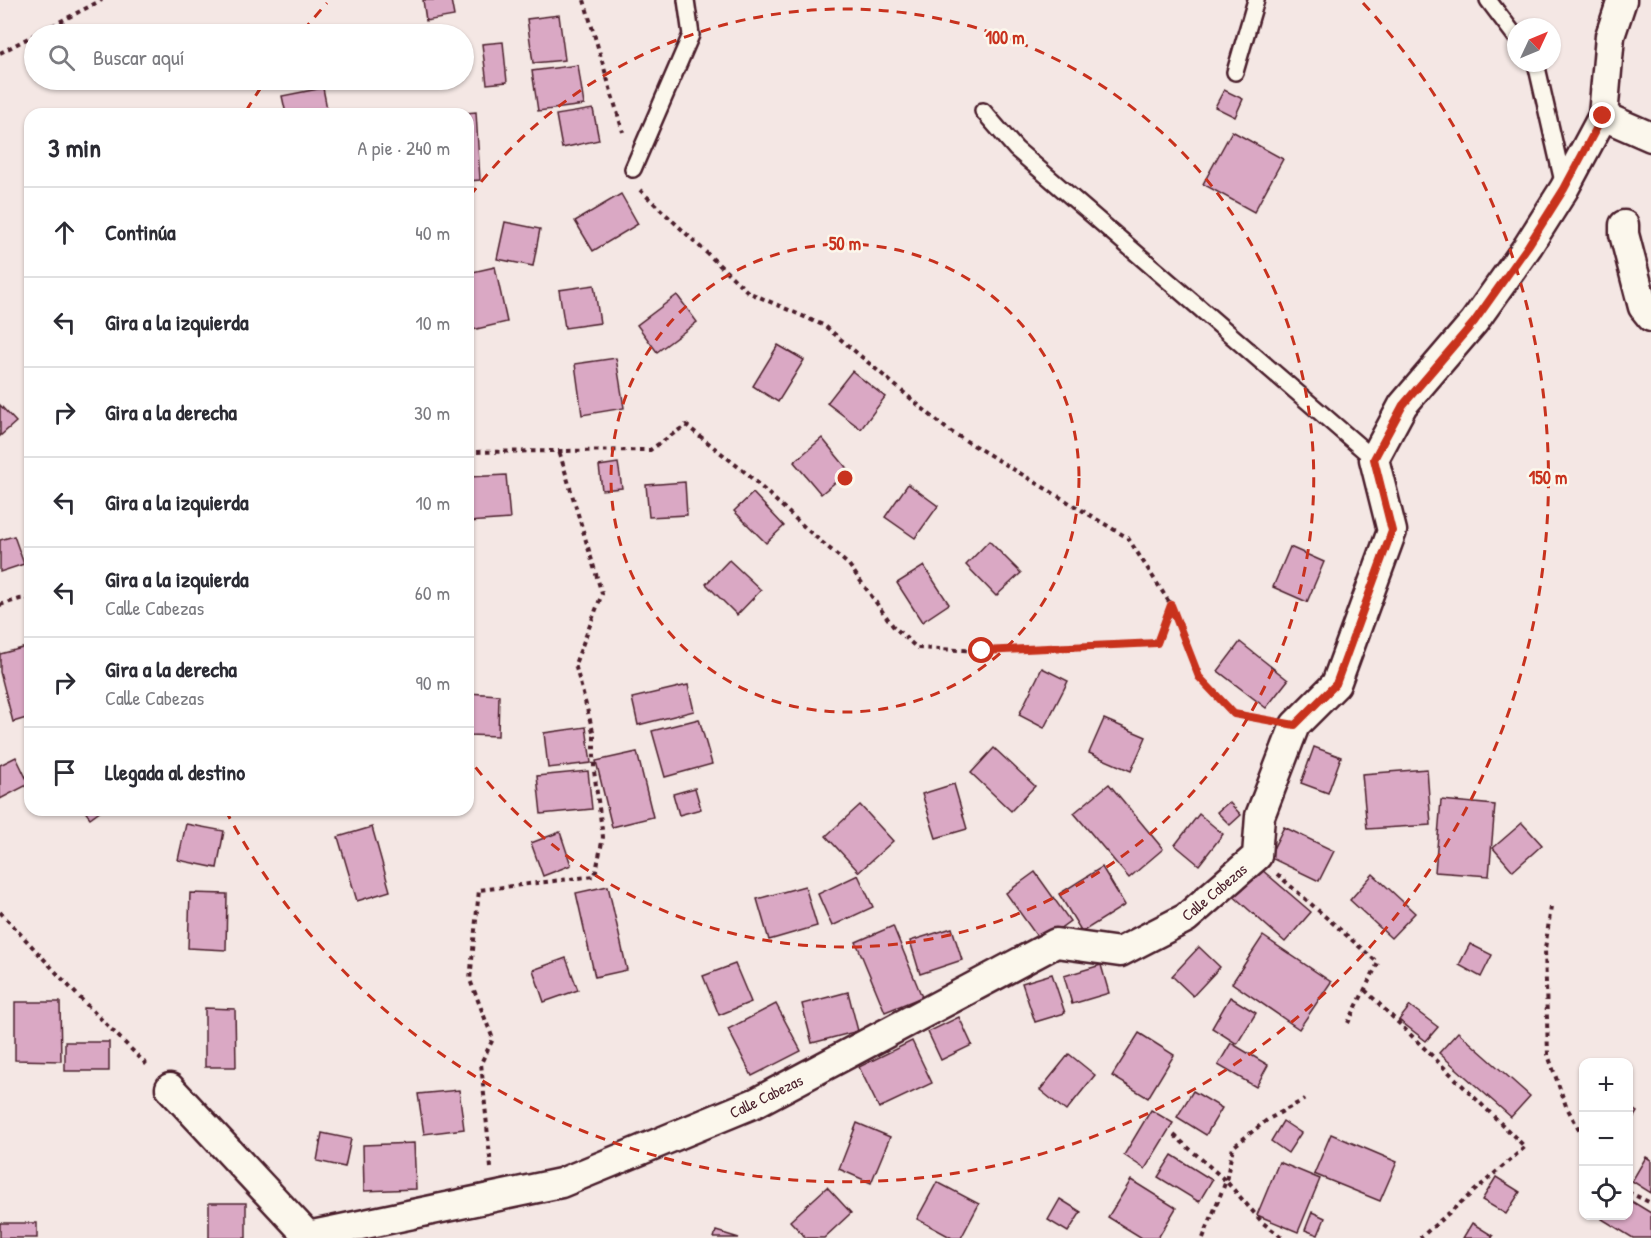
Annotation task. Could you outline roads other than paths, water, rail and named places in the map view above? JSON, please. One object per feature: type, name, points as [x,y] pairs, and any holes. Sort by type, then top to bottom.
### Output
[{"type":"street","points":[[1374,459],[1403,405],[1474,322],[1528,246],[1564,189],[1603,116],[1610,36],[1622,0]]},
{"type":"street","points":[[1603,116],[1651,137]]},
{"type":"street","points":[[1624,225],[1624,234],[1643,307],[1651,317]]},
{"type":"street","name":"Calle Cabezas","points":[[308,1237],[561,1183],[756,1103],[1056,943],[1120,952],[1186,918],[1257,856],[1260,816],[1295,725],[1336,684],[1392,531],[1374,459]]},
{"type":"street","points":[[170,1088],[308,1237]]},
{"type":"lane","points":[[633,169],[691,35],[686,0]]},
{"type":"lane","points":[[1235,72],[1256,0]]},
{"type":"lane","points":[[1488,0],[1507,25]]},
{"type":"lane","points":[[1538,72],[1564,189]]},
{"type":"lane","points":[[982,111],[1016,149],[1374,459]]}]
